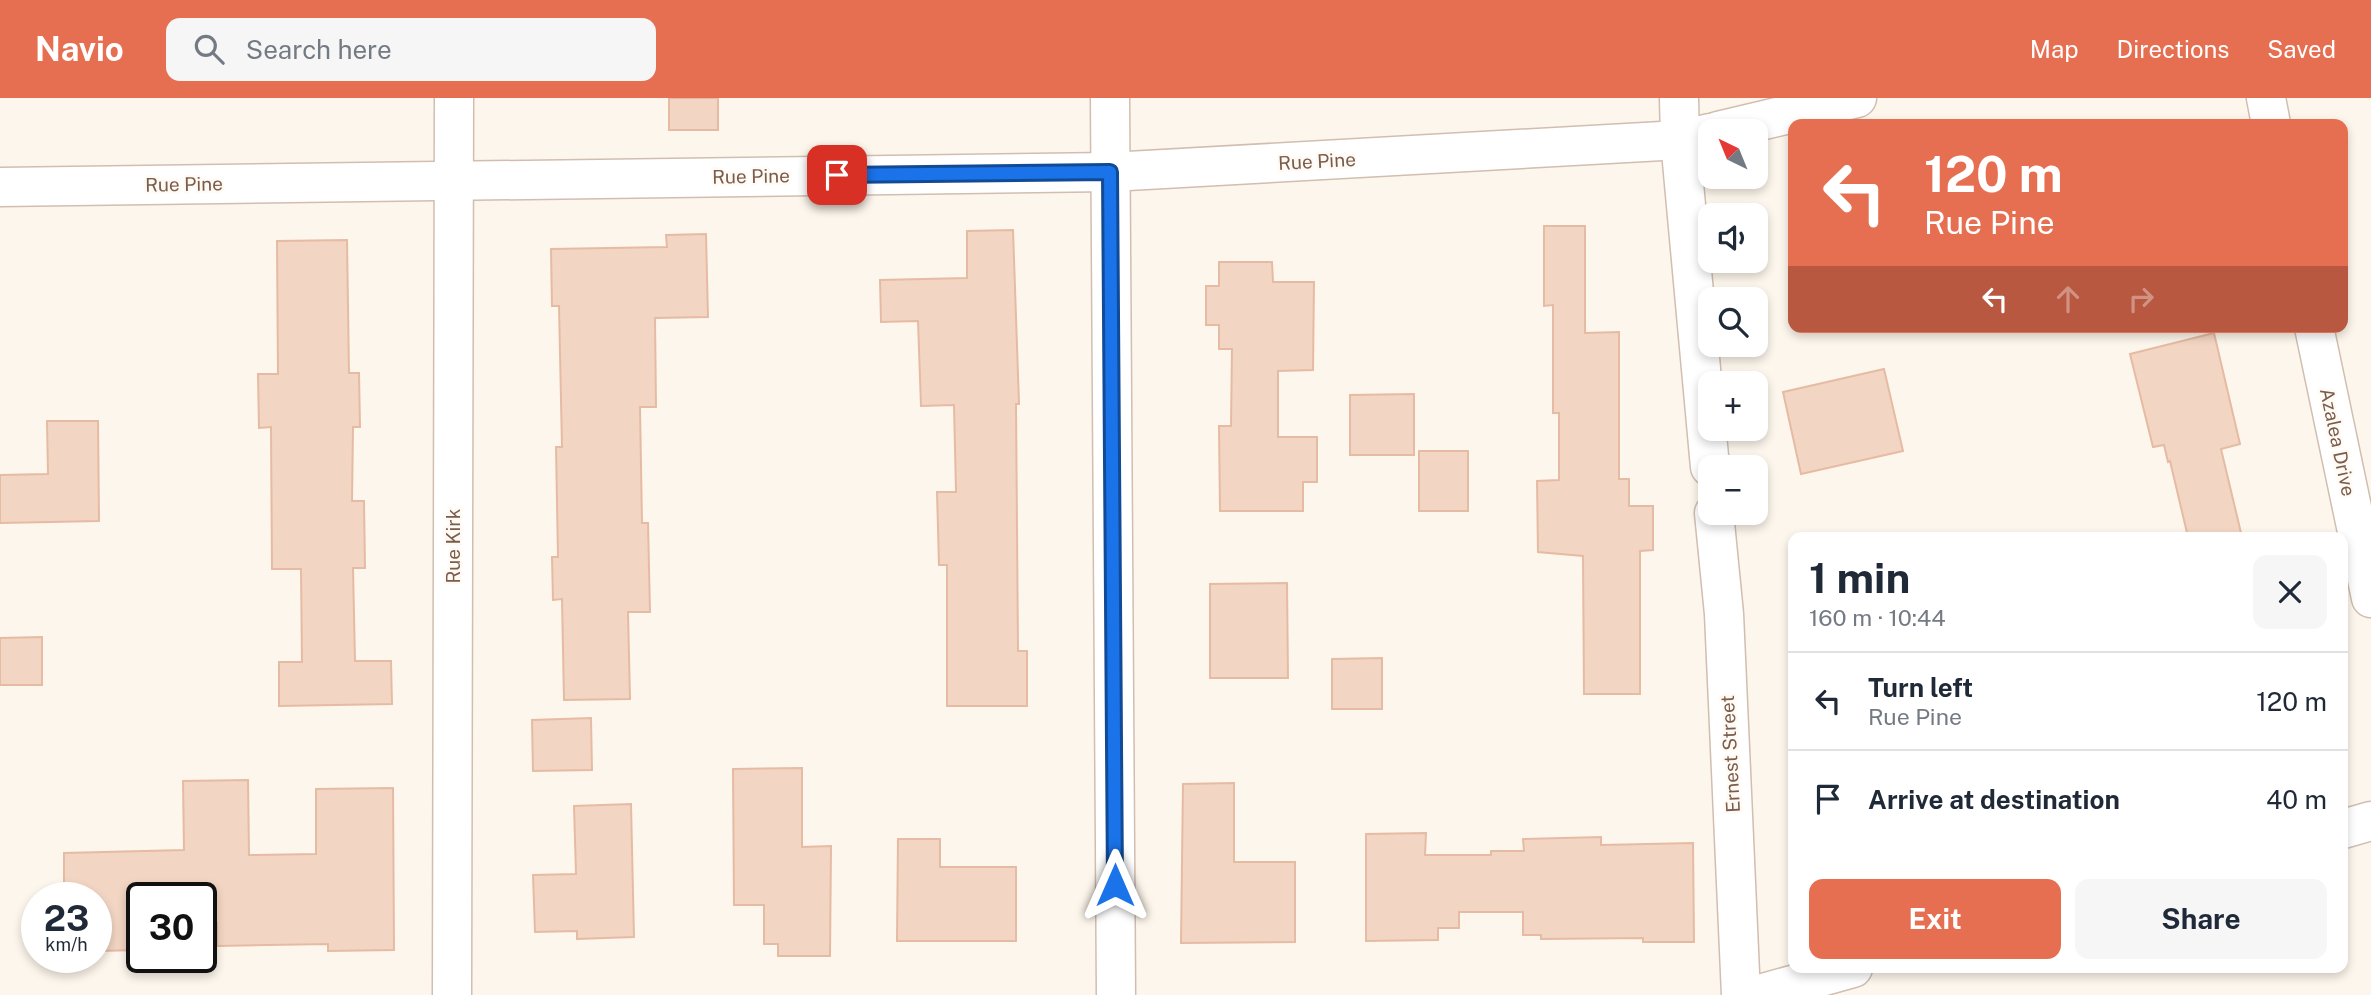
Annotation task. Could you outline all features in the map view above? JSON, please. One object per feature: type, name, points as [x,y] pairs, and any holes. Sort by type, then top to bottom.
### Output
[{"type":"street","name":"Rue Kirk","points":[[452,995],[454,98]]},
{"type":"street","points":[[1110,98],[1116,995]]},
{"type":"street","points":[[1679,98],[1695,137],[1709,455]]},
{"type":"street","points":[[1768,119],[1857,98]]},
{"type":"street","points":[[2266,98],[2270,119]]},
{"type":"street","name":"Rue Pine","points":[[0,187],[1110,172],[1695,137]]},
{"type":"street","name":"Azalea Drive","points":[[2315,333],[2371,598]]},
{"type":"street","name":"Ernest Street","points":[[1715,525],[1724,614],[1741,995]]},
{"type":"street","points":[[2348,828],[2371,821]]},
{"type":"street","points":[[1756,995],[1835,973]]},
{"type":"building","points":[[669,98],[718,98],[718,130],[669,130]]},
{"type":"building","points":[[1544,226],[1585,226],[1585,333],[1619,332],[1619,479],[1629,479],[1629,506],[1653,506],[1653,550],[1640,551],[1640,694],[1584,694],[1583,556],[1538,552],[1537,481],[1559,480],[1559,413],[1553,413],[1553,305],[1544,306]]},
{"type":"building","points":[[1013,230],[1019,404],[1016,404],[1018,651],[1027,651],[1027,706],[947,706],[947,565],[939,565],[937,492],[956,492],[954,405],[921,406],[918,321],[881,322],[880,280],[967,278],[967,231]]},
{"type":"building","points":[[706,234],[708,317],[655,318],[656,407],[640,407],[642,523],[648,523],[650,612],[628,612],[630,699],[564,700],[562,599],[553,600],[552,557],[558,557],[556,447],[562,447],[559,306],[552,306],[551,249],[667,247],[666,235]]},
{"type":"building","points":[[347,240],[349,373],[359,373],[360,427],[353,427],[352,501],[364,501],[365,568],[353,568],[355,661],[391,661],[392,704],[279,706],[279,662],[302,662],[301,569],[272,569],[271,427],[259,428],[258,374],[278,374],[277,241]]},
{"type":"building","points":[[1219,262],[1272,262],[1273,282],[1314,282],[1313,370],[1278,371],[1278,437],[1317,437],[1317,482],[1303,482],[1303,511],[1220,511],[1219,426],[1231,426],[1232,349],[1219,349],[1219,325],[1206,325],[1206,286],[1219,286]]},
{"type":"building","points":[[2214,333],[2240,444],[2221,449],[2241,532],[2187,532],[2164,445],[2153,447],[2130,354]]},
{"type":"building","points":[[1884,369],[1903,451],[1801,474],[1783,392]]},
{"type":"building","points":[[1414,394],[1414,455],[1350,455],[1350,395]]},
{"type":"building","points":[[47,421],[98,421],[99,521],[0,523],[0,475],[48,474]]},
{"type":"building","points":[[1419,451],[1468,451],[1468,511],[1419,511]]},
{"type":"building","points":[[1287,583],[1288,678],[1210,678],[1210,584]]},
{"type":"building","points":[[42,637],[42,685],[0,685],[0,638]]},
{"type":"building","points":[[1382,658],[1382,709],[1332,709],[1332,659]]},
{"type":"building","points":[[591,718],[592,770],[533,771],[532,720]]},
{"type":"building","points":[[802,768],[802,847],[831,846],[830,956],[778,956],[778,944],[764,944],[764,905],[734,905],[733,769]]},
{"type":"building","points":[[248,780],[249,855],[316,854],[316,789],[393,788],[394,950],[328,951],[328,944],[217,946],[217,882],[126,882],[126,950],[112,951],[112,882],[64,882],[64,853],[184,850],[183,781]]},
{"type":"building","points":[[1234,783],[1234,862],[1295,862],[1295,942],[1181,943],[1183,784]]},
{"type":"building","points":[[631,804],[634,937],[577,939],[577,931],[535,932],[533,875],[576,874],[574,806]]},
{"type":"building","points":[[1426,833],[1425,855],[1491,855],[1491,851],[1524,851],[1523,839],[1601,837],[1601,845],[1693,843],[1694,942],[1643,942],[1643,938],[1541,939],[1541,935],[1523,935],[1523,912],[1459,912],[1459,928],[1438,928],[1438,940],[1366,941],[1366,834]]},
{"type":"building","points":[[898,839],[940,839],[940,867],[1016,867],[1016,941],[897,941]]},
{"type":"route","points":[[837,175],[1110,172],[1115,885]]}]
